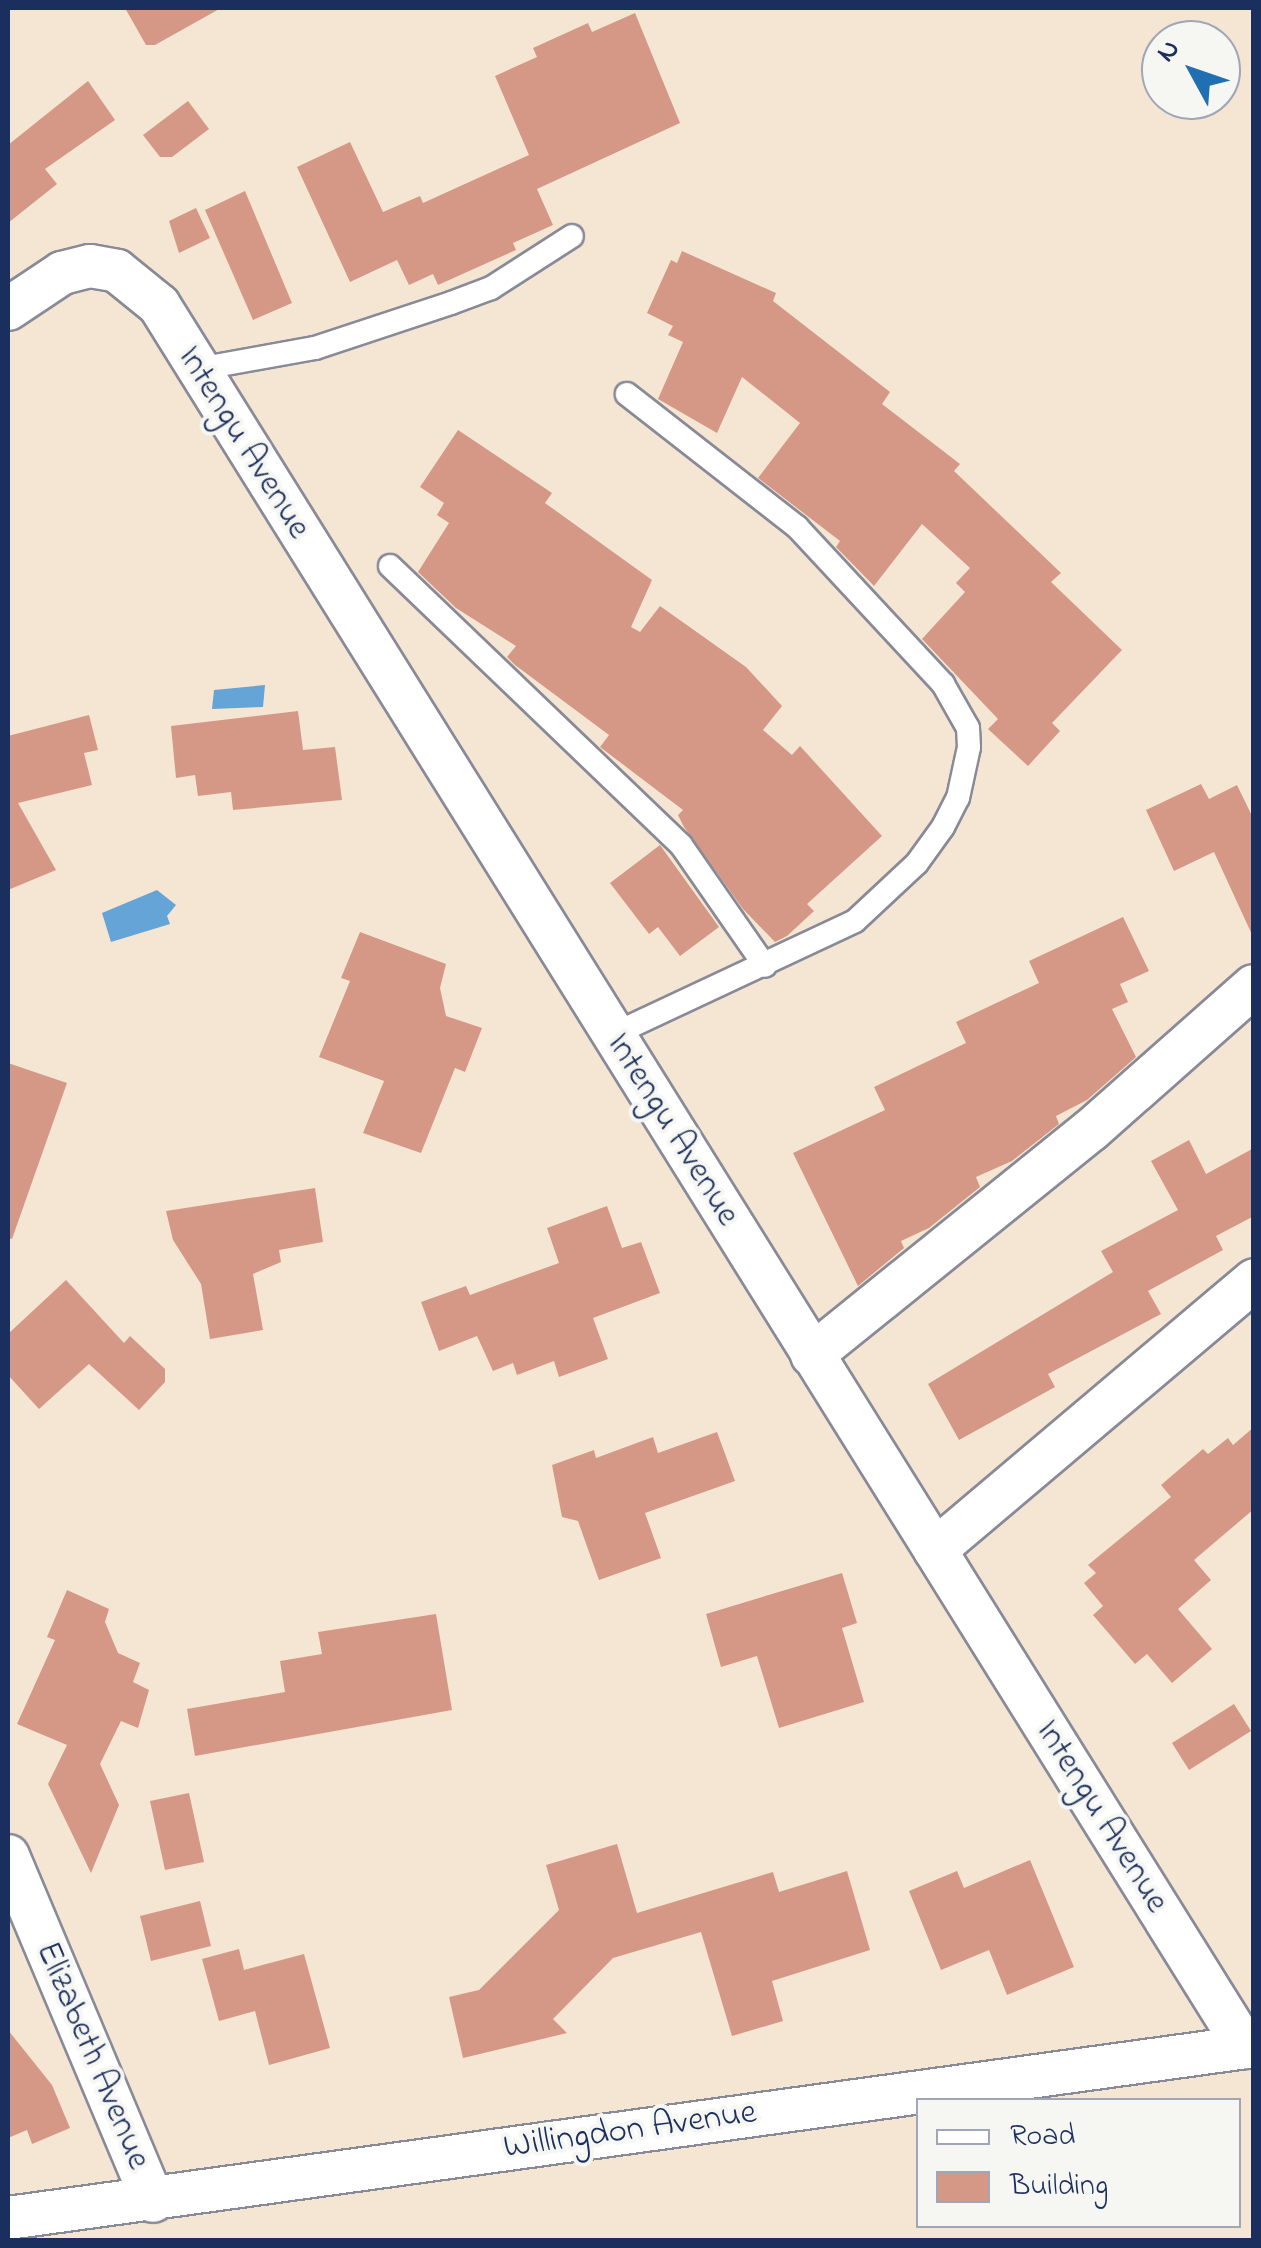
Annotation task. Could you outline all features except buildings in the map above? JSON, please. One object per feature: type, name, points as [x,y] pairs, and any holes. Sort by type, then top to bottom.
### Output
[{"type":"street","name":"Intengu Avenue","points":[[8,309],[62,272],[90,266],[117,271],[159,305],[934,1550],[1250,2047]]},
{"type":"street","points":[[812,1355],[1091,1130],[1254,986]]},
{"type":"street","points":[[934,1550],[1254,1280]]},
{"type":"street","name":"Elizabeth Avenue","points":[[8,1856],[152,2200]]},
{"type":"street","name":"Willingdon Avenue","points":[[8,2218],[1250,2047]]},
{"type":"lane","points":[[198,369],[315,348],[451,303],[491,288],[572,236]]},
{"type":"lane","points":[[612,1035],[855,921],[917,863],[958,798],[968,728],[943,684],[796,527],[626,394]]},
{"type":"lane","points":[[390,566],[681,845],[765,966]]},
{"type":"water","points":[[265,685],[263,707],[212,709],[214,690]]},
{"type":"water","points":[[157,890],[176,905],[167,916],[170,924],[111,942],[102,913]]}]
